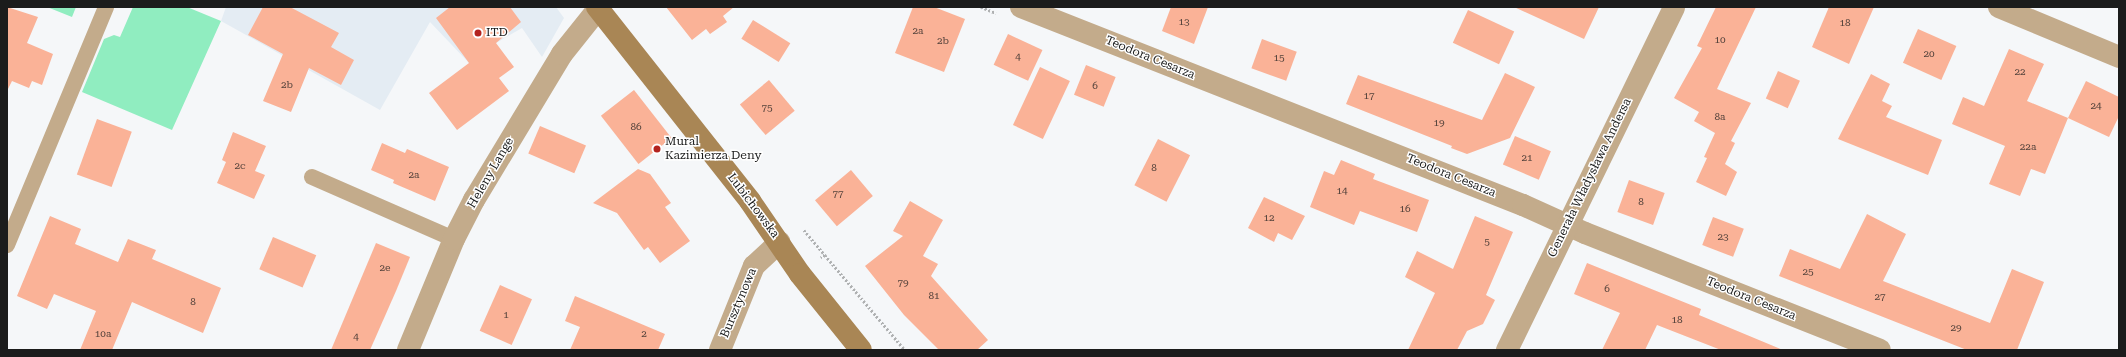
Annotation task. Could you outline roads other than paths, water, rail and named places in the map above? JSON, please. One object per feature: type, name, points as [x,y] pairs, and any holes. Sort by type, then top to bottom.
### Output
[{"type":"street","name":"Teodora Cesarza","points":[[1021,7],[1880,350]]},
{"type":"street","name":"Generała Władysława Andersa","points":[[1507,350],[1567,224],[1674,7]]},
{"type":"street","points":[[1999,7],[2119,57]]},
{"type":"street","name":"Heleny Lange","points":[[408,350],[454,239],[474,200],[562,54],[597,8]]},
{"type":"street","name":"Lubichowska","points":[[597,8],[780,242],[800,274],[861,350]]},
{"type":"street","name":"Bursztynowa","points":[[720,350],[754,266],[780,242]]},
{"type":"lane","points":[[7,245],[106,7]]},
{"type":"lane","points":[[312,177],[454,239]]},
{"type":"place","name":"ITD","points":[[478,33]]},
{"type":"place","name":"Mural Kazimierza Deny","points":[[657,149]]}]
